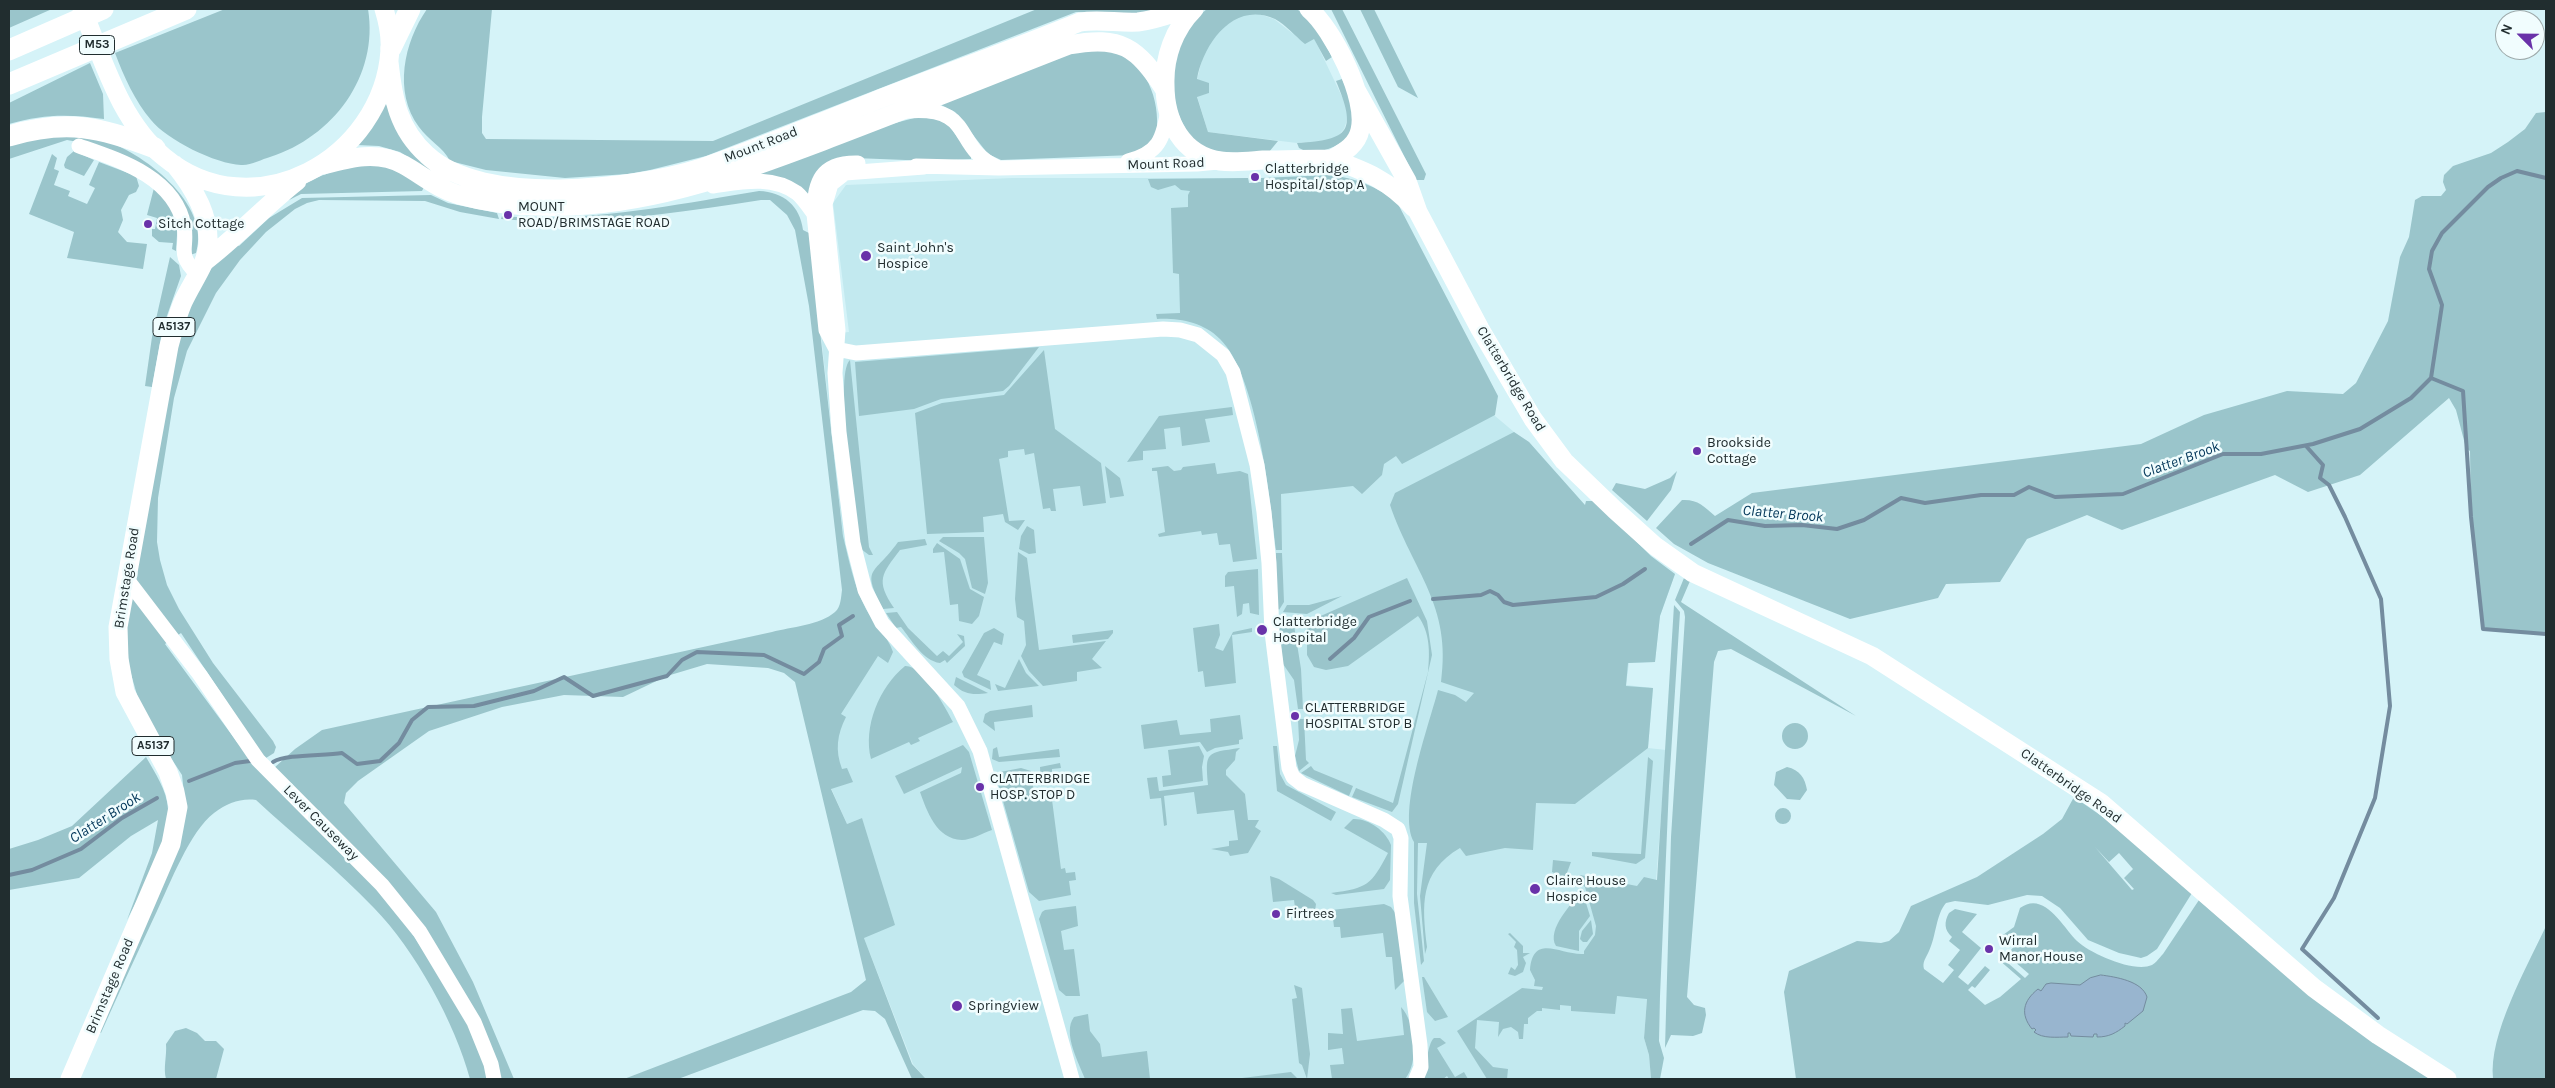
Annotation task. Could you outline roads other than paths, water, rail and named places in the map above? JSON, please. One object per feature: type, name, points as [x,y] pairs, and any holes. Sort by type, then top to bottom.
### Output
[{"type":"highway","name":"M53","points":[[9,50],[103,9]]},
{"type":"highway","name":"M53","points":[[9,84],[186,9]]},
{"type":"highway","points":[[390,55],[410,9]]},
{"type":"highway","points":[[9,136],[41,128],[74,125],[105,130],[155,148]]},
{"type":"main road","points":[[82,9],[115,89],[136,125],[155,148],[175,165],[200,178],[239,186],[274,184],[304,176],[323,165],[344,149],[364,126],[380,94],[390,55]]},
{"type":"main road","name":"Mount Road","points":[[384,9],[393,98],[400,117],[416,144],[427,156],[446,168],[477,180],[510,186],[543,188],[611,186],[700,168],[1080,22],[1098,20],[1137,22],[1157,19],[1186,9]]},
{"type":"main road","points":[[1194,9],[1178,28],[1170,47],[1164,78],[1168,110],[1173,127],[1180,138],[1194,151],[1222,161],[1332,159],[1345,152],[1360,132],[1362,109],[1356,90],[1337,48],[1318,16],[1309,9]]},
{"type":"main road","name":"Mount Road","points":[[323,165],[357,157],[385,158],[402,164],[428,181],[458,195],[531,206],[610,204],[688,189],[752,168],[1069,45],[1090,41],[1108,41],[1136,54],[1149,65],[1165,90]]},
{"type":"main road","name":"Clatterbridge Road","points":[[1356,90],[1407,181],[1418,212],[1485,337],[1532,419],[1564,461],[1655,546],[1692,573],[1872,656],[2101,803],[2314,988],[2378,1035],[2447,1079]]},
{"type":"main road","name":"Clatterbridge Road","points":[[1332,159],[1383,179],[1418,212]]},
{"type":"main road","name":"Brimstage Road","points":[[70,1079],[172,844],[178,807],[168,772],[125,692],[119,659],[118,627],[169,346],[183,302],[200,268],[207,240],[204,212],[187,180],[175,165]]},
{"type":"main road","name":"Brimstage Road","points":[[200,268],[304,176]]},
{"type":"street","name":"Mount Road","points":[[1110,165],[1144,157],[1156,147],[1164,133],[1168,110]]},
{"type":"street","points":[[899,111],[939,111],[955,120],[983,161],[999,168]]},
{"type":"street","points":[[79,146],[133,168],[158,183],[168,192],[182,218],[184,259],[200,268]]},
{"type":"street","name":"Mount Road","points":[[836,349],[826,330],[814,214],[816,185],[825,173],[836,165],[847,163],[999,168],[1197,164],[1222,161]]},
{"type":"street","name":"Mount Road","points":[[836,349],[838,330],[825,204],[828,192],[837,178],[845,173],[924,167]]},
{"type":"street","name":"Mount Road","points":[[688,189],[754,181],[777,182],[798,194],[814,214]]},
{"type":"street","points":[[1072,1079],[1046,978],[976,742],[958,706],[882,623],[865,590],[853,543],[840,441],[835,373],[836,349],[856,353],[1163,329],[1180,330],[1198,335],[1223,355],[1233,372],[1257,465],[1269,563],[1272,632],[1289,768],[1293,777],[1302,784],[1393,824],[1400,833],[1400,896],[1420,1045],[1421,1067],[1416,1079]]},
{"type":"street","name":"Lever Causeway","points":[[126,578],[200,676],[258,760],[382,885],[420,932],[474,1022],[491,1064],[494,1079]]},
{"type":"waterway","name":"Clatter Brook","points":[[1691,544],[1728,520],[1765,526],[1802,525],[1837,529],[1864,520],[1901,498],[1925,503],[1981,495],[2014,495],[2029,487],[2055,497],[2123,494],[2223,454],[2261,454],[2313,444],[2360,429],[2411,398],[2431,378],[2442,305],[2429,269],[2432,251],[2442,233],[2488,187],[2501,178],[2517,171],[2546,178]]},
{"type":"waterway","points":[[2431,378],[2463,391],[2471,517],[2483,629],[2546,634]]},
{"type":"waterway","points":[[2306,446],[2323,465],[2320,478],[2329,485],[2381,599],[2390,706],[2375,798],[2334,898],[2302,949],[2378,1018]]},
{"type":"waterway","points":[[1433,599],[1481,595],[1490,591],[1498,595],[1504,602],[1513,605],[1596,597],[1623,584],[1645,569]]},
{"type":"waterway","points":[[1330,659],[1354,638],[1369,617],[1410,601]]},
{"type":"waterway","name":"Clatter Brook","points":[[273,762],[296,756],[342,753],[357,764],[380,761],[399,743],[412,720],[428,707],[474,706],[534,691],[564,677],[593,696],[667,676],[682,660],[697,652],[764,655],[804,674],[819,662],[824,649],[842,636],[839,625],[853,616]]},
{"type":"waterway","name":"Clatter Brook","points":[[189,781],[235,763],[250,761]]},
{"type":"waterway","name":"Clatter Brook","points":[[9,875],[32,870],[81,849],[122,818],[157,798]]},
{"type":"place","name":"Clatterbridge Hospital/stop A","points":[[1255,177]]},
{"type":"place","name":"MOUNT ROAD/BRIMSTAGE ROAD","points":[[508,215]]},
{"type":"place","name":"Sitch Cottage","points":[[148,224]]},
{"type":"place","name":"Saint John's Hospice","points":[[866,256]]},
{"type":"place","name":"Brookside Cottage","points":[[1697,451]]},
{"type":"place","name":"Clatterbridge Hospital","points":[[1262,630]]},
{"type":"place","name":"CLATTERBRIDGE HOSPITAL STOP B","points":[[1295,716]]},
{"type":"place","name":"CLATTERBRIDGE HOSP. STOP D","points":[[980,787]]},
{"type":"place","name":"Claire House Hospice","points":[[1535,889]]},
{"type":"place","name":"Firtrees","points":[[1276,914]]},
{"type":"place","name":"Wirral Manor House","points":[[1989,949]]},
{"type":"place","name":"Springview","points":[[957,1006]]}]
